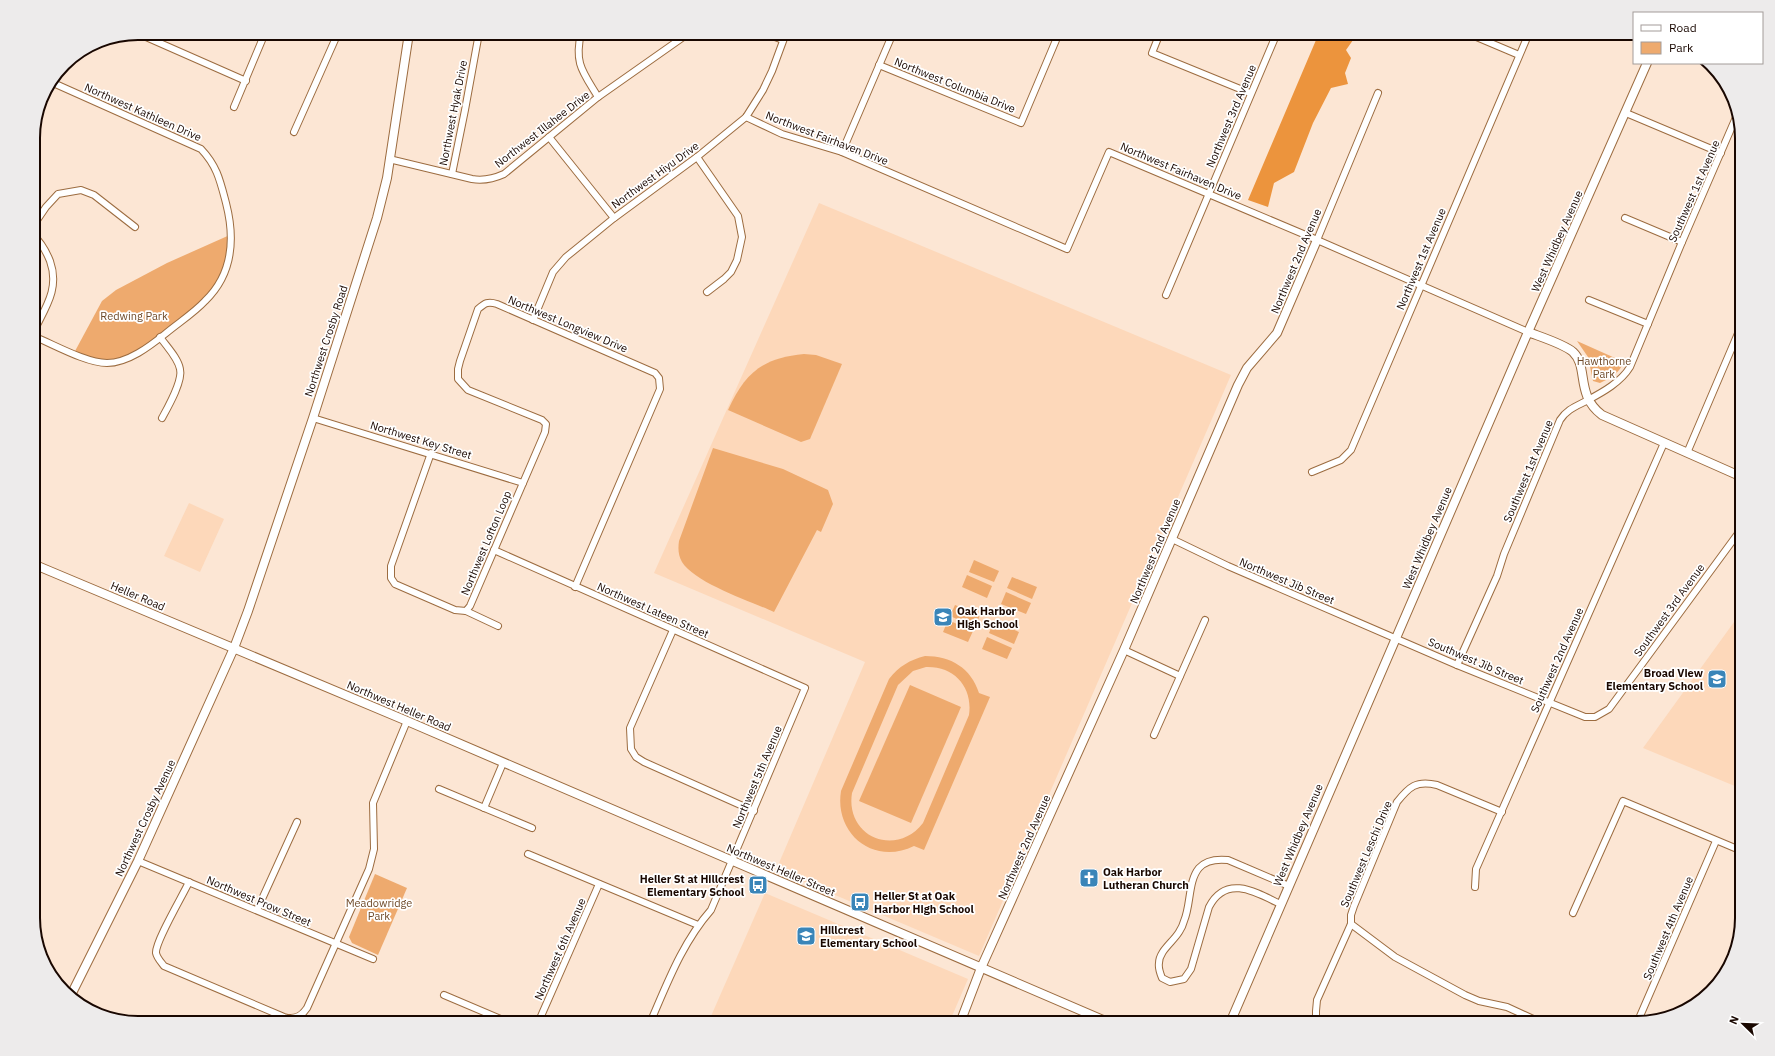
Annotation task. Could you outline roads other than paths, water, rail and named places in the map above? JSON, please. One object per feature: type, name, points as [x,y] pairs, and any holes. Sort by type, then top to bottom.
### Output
[{"type":"street","points":[[153,40],[246,81]]},
{"type":"street","points":[[234,108],[262,40]]},
{"type":"street","points":[[294,132],[335,40]]},
{"type":"street","name":"Northwest Crosby Road","points":[[234,648],[313,418],[377,218],[390,159],[408,40]]},
{"type":"street","name":"Northwest Hyak Drive","points":[[452,174],[478,40]]},
{"type":"street","points":[[580,40],[577,55],[579,62],[582,71],[598,97]]},
{"type":"street","name":"Northwest Illahee Drive","points":[[390,159],[472,179],[493,179],[504,174],[598,97],[678,40]]},
{"type":"street","name":"Northwest Hiyu Drive","points":[[533,320],[557,265],[614,218],[697,157],[746,117],[763,90],[772,72],[783,40]]},
{"type":"street","points":[[842,152],[890,40]]},
{"type":"street","name":"Northwest Columbia Drive","points":[[879,65],[1021,123],[1056,40]]},
{"type":"street","points":[[1157,40],[1152,53],[1250,93]]},
{"type":"street","name":"Northwest 3rd Avenue","points":[[1166,295],[1250,93],[1274,40]]},
{"type":"street","points":[[1484,40],[1519,55]]},
{"type":"street","name":"Northwest 1st Avenue","points":[[1312,472],[1341,460],[1351,450],[1420,285],[1526,40]]},
{"type":"street","name":"West Whidbey Avenue","points":[[1233,1016],[1395,638],[1647,64]]},
{"type":"street","name":"Northwest Kathleen Drive","points":[[40,339],[89,360],[107,363],[125,360],[160,337],[206,301],[226,270],[231,252],[232,236],[220,178],[212,160],[201,149],[55,84]]},
{"type":"street","name":"Northwest 2nd Avenue","points":[[963,1016],[981,968],[1124,650],[1241,379],[1247,368],[1277,333],[1378,93]]},
{"type":"street","points":[[1626,113],[1721,153]]},
{"type":"street","name":"Northwest Fairhaven Drive","points":[[746,117],[782,134],[842,152],[1067,249],[1109,152],[1209,193],[1528,332]]},
{"type":"street","name":"Southwest 1st Avenue","points":[[1457,664],[1497,576],[1504,554],[1560,420],[1572,407],[1588,400],[1624,377],[1630,367],[1734,123]]},
{"type":"street","points":[[549,138],[614,218]]},
{"type":"street","points":[[697,157],[738,216],[742,237],[737,260],[731,272],[707,292]]},
{"type":"street","points":[[40,216],[58,194],[80,190],[94,195],[135,227]]},
{"type":"street","points":[[1625,218],[1682,242]]},
{"type":"street","points":[[40,241],[53,270],[54,286],[49,302],[40,319]]},
{"type":"street","points":[[1590,300],[1648,324]]},
{"type":"street","name":"Northwest Longview Drive","points":[[523,483],[546,432],[546,424],[534,416],[468,390],[458,379],[458,369],[474,318],[478,309],[484,304],[490,302],[649,370],[655,373],[660,383],[660,389],[575,587]]},
{"type":"street","points":[[1528,332],[1567,348],[1576,356],[1580,364],[1584,389],[1588,400],[1595,410],[1602,415],[1735,474]]},
{"type":"street","points":[[160,337],[181,370],[176,393],[162,418]]},
{"type":"street","points":[[1687,453],[1735,340]]},
{"type":"street","name":"Northwest Key Street","points":[[313,418],[431,453],[523,483]]},
{"type":"street","name":"Southwest 2nd Avenue","points":[[1475,887],[1476,869],[1664,443]]},
{"type":"street","name":"Northwest Lofton Loop","points":[[431,453],[391,566],[390,575],[395,584],[455,610],[466,611],[470,606],[523,483]]},
{"type":"street","name":"Southwest 3rd Avenue","points":[[1549,703],[1586,717],[1595,717],[1609,709],[1735,538]]},
{"type":"street","name":"Northwest Jib Street","points":[[1172,539],[1228,566],[1395,638]]},
{"type":"street","name":"Northwest Lateen Street","points":[[494,550],[805,688]]},
{"type":"street","name":"Heller Road","points":[[40,567],[234,648]]},
{"type":"street","points":[[466,611],[498,626]]},
{"type":"street","points":[[1154,736],[1205,620]]},
{"type":"street","points":[[673,630],[630,728],[631,749],[636,757],[644,762],[754,811]]},
{"type":"street","name":"Southwest Jib Street","points":[[1395,638],[1549,703]]},
{"type":"street","name":"Northwest Heller Road","points":[[234,648],[554,785]]},
{"type":"street","name":"Northwest Crosby Avenue","points":[[73,991],[138,861],[234,648]]},
{"type":"street","points":[[1124,650],[1180,676]]},
{"type":"street","name":"Northwest 5th Avenue","points":[[653,1016],[683,950],[698,925],[711,910],[805,688]]},
{"type":"street","points":[[298,1016],[304,1012],[370,869],[374,849],[373,803],[407,721]]},
{"type":"street","points":[[484,808],[503,763]]},
{"type":"street","name":"Southwest Leschi Drive","points":[[1316,1016],[1317,1000],[1351,924],[1351,915],[1354,906],[1397,802],[1408,789],[1417,784],[1428,783],[1437,785],[1502,812]]},
{"type":"street","name":"Northwest Heller Street","points":[[554,785],[1094,1016]]},
{"type":"street","points":[[439,789],[532,828]]},
{"type":"street","points":[[1573,913],[1623,801],[1735,848]]},
{"type":"street","points":[[257,910],[297,822]]},
{"type":"street","name":"Southwest 4th Avenue","points":[[1643,1016],[1716,840]]},
{"type":"street","points":[[528,854],[698,925]]},
{"type":"street","points":[[1280,904],[1249,889],[1225,890],[1213,899],[1209,907],[1191,969],[1184,979],[1170,982],[1162,978],[1158,962],[1179,932],[1185,920],[1189,907],[1191,887],[1200,868],[1209,862],[1218,859],[1228,860],[1289,886]]},
{"type":"street","name":"Northwest Prow Street","points":[[138,861],[373,959]]},
{"type":"street","points":[[189,882],[158,943],[156,954],[160,961],[164,966],[282,1016]]},
{"type":"street","name":"Northwest 6th Avenue","points":[[541,1016],[599,884]]},
{"type":"street","points":[[1351,924],[1395,957],[1465,995],[1479,1001],[1507,1007],[1527,1016]]},
{"type":"street","points":[[444,995],[494,1016]]},
{"type":"place","name":"Oak Harbor High School","points":[[943,617]]},
{"type":"place","name":"Broad View Elementary School","points":[[1717,679]]},
{"type":"place","name":"Oak Harbor Lutheran Church","points":[[1089,878]]},
{"type":"place","name":"Heller St at Hillcrest Elementary School","points":[[758,885]]},
{"type":"place","name":"Heller St at Oak Harbor High School","points":[[860,902]]},
{"type":"place","name":"Hillcrest Elementary School","points":[[806,936]]},
{"type":"park label","name":"Redwing Park","points":[[134,316]]},
{"type":"park label","name":"Hawthorne Park","points":[[1604,367]]},
{"type":"park label","name":"Meadowridge Park","points":[[379,909]]}]
